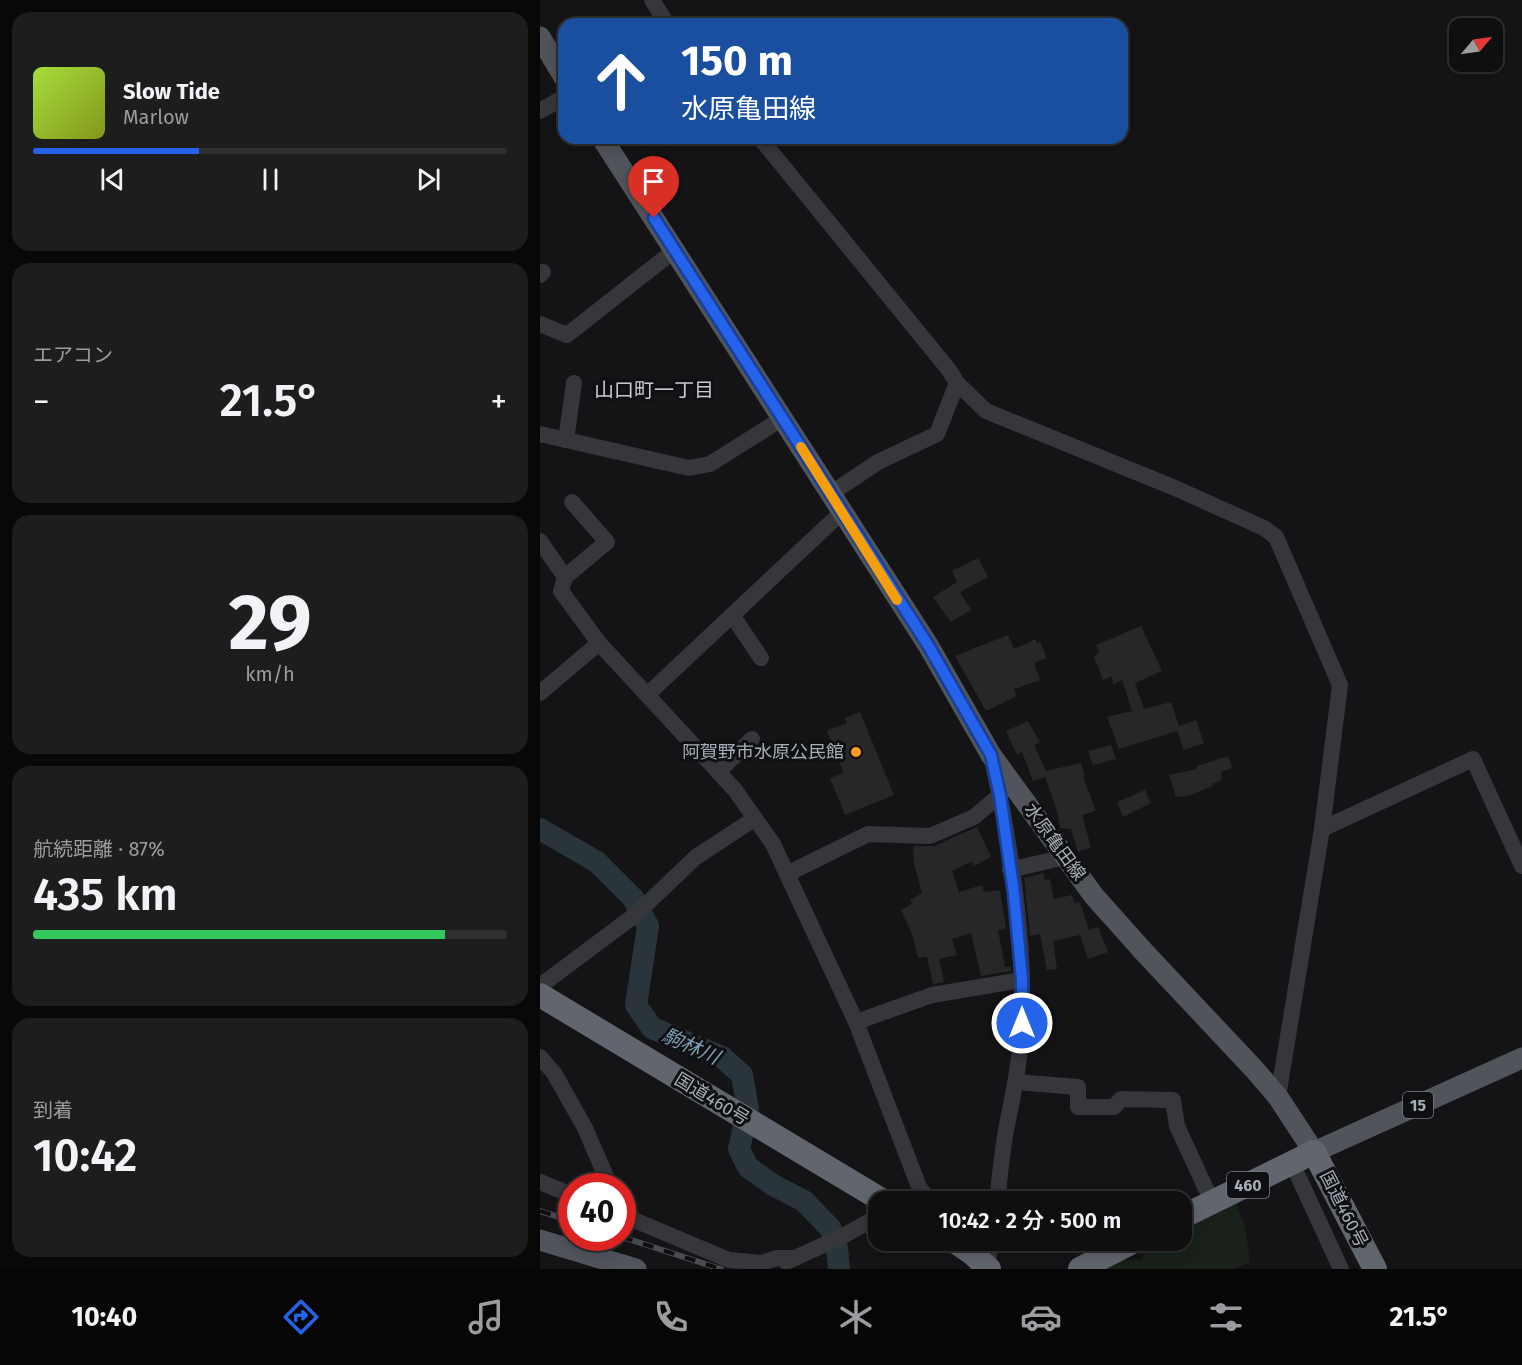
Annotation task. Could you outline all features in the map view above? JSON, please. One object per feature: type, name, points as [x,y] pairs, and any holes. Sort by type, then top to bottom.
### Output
[{"type":"highway","name":"国道460号","points":[[540,995],[868,1192]]},
{"type":"highway","name":"国道460号","points":[[1192,1213],[1314,1152],[1375,1269]]},
{"type":"highway","points":[[967,1251],[988,1268]]},
{"type":"highway","points":[[1080,1269],[1115,1251]]},
{"type":"main road","points":[[540,37],[558,67]]},
{"type":"main road","name":"水原亀田線","points":[[606,144],[928,645],[991,755],[1116,923],[1232,1043],[1278,1097],[1314,1152]]},
{"type":"main road","name":"15","points":[[1314,1152],[1522,1058]]},
{"type":"main road","points":[[540,1240],[636,1269]]},
{"type":"street","points":[[652,0],[663,18]]},
{"type":"street","points":[[540,111],[558,100]]},
{"type":"street","points":[[765,144],[949,370],[957,383],[986,411],[1175,488],[1264,528],[1276,537],[1340,685],[1322,829],[1278,1097]]},
{"type":"street","points":[[540,324],[567,335],[675,250]]},
{"type":"street","points":[[566,440],[573,383]]},
{"type":"street","points":[[830,494],[878,462],[937,434],[957,383]]},
{"type":"street","points":[[540,434],[689,468],[710,464],[783,418]]},
{"type":"street","points":[[572,502],[608,542],[565,576],[561,591],[598,643],[735,790],[773,844],[856,1022],[922,1191]]},
{"type":"street","points":[[647,696],[842,512]]},
{"type":"street","points":[[540,541],[565,576]]},
{"type":"street","points":[[732,615],[761,658]]},
{"type":"street","points":[[540,693],[565,674],[598,643]]},
{"type":"street","points":[[718,772],[752,739]]},
{"type":"street","points":[[991,755],[1000,795],[1011,870],[1022,980],[1022,1023],[1016,1083],[999,1191]]},
{"type":"street","points":[[1322,829],[1473,759],[1522,866]]},
{"type":"street","points":[[787,874],[868,834],[930,836],[974,817],[1000,795]]},
{"type":"street","points":[[540,986],[634,915],[696,857],[754,819]]},
{"type":"street","points":[[1011,870],[1065,857]]},
{"type":"street","points":[[856,1022],[932,995],[1022,980]]},
{"type":"street","points":[[540,1057],[554,1073],[585,1128],[604,1173]]},
{"type":"street","points":[[1016,1083],[1078,1087],[1078,1107],[1114,1107],[1120,1099],[1173,1100],[1177,1126],[1212,1202]]},
{"type":"street","points":[[1292,1163],[1338,1268]]},
{"type":"street","points":[[540,1182],[558,1189]]},
{"type":"street","points":[[636,1219],[729,1260],[761,1263],[778,1258],[795,1258]]},
{"type":"street","points":[[769,1269],[834,1241],[868,1222]]},
{"type":"street","points":[[988,1268],[990,1251]]},
{"type":"shaded area","points":[[1236,1202],[1245,1227],[1250,1262],[1235,1269],[1101,1269],[1116,1261],[1140,1260],[1147,1251],[1192,1251],[1192,1222]]},
{"type":"building","points":[[978,558],[988,577],[960,592],[971,610],[951,622],[933,597],[957,582],[952,571]]},
{"type":"building","points":[[1141,626],[1162,671],[1135,683],[1144,709],[1171,702],[1179,726],[1196,720],[1204,743],[1184,750],[1177,731],[1119,749],[1107,717],[1132,711],[1122,680],[1113,685],[1112,676],[1103,680],[1094,657],[1100,652],[1096,645]]},
{"type":"building","points":[[1008,635],[1014,649],[1036,639],[1037,643],[1040,642],[1047,658],[1034,663],[1040,680],[1014,689],[1017,696],[986,711],[955,656]]},
{"type":"building","name":"阿賀野市水原公民館","points":[[860,712],[894,795],[845,815],[830,778],[844,773],[827,731],[847,723],[845,718]]},
{"type":"building","points":[[1028,721],[1040,742],[1034,745],[1046,771],[1081,763],[1085,776],[1083,776],[1096,811],[1082,815],[1091,847],[1078,852],[1071,829],[1060,828],[1057,811],[1045,777],[1033,781],[1022,752],[1017,755],[1006,731]]},
{"type":"building","points":[[1111,745],[1116,759],[1093,765],[1088,751]]},
{"type":"building","points":[[1228,756],[1232,768],[1221,772],[1222,780],[1188,796],[1176,797],[1169,775],[1197,769],[1197,766]]},
{"type":"building","points":[[1145,790],[1151,803],[1123,817],[1117,802]]},
{"type":"building","points":[[977,827],[991,857],[974,866],[972,861],[952,871],[959,892],[982,885],[984,892],[1000,890],[1006,929],[998,930],[1005,967],[1011,967],[1011,971],[981,976],[971,933],[952,939],[957,955],[939,959],[944,982],[933,984],[927,957],[918,958],[913,936],[901,910],[912,904],[910,900],[922,893],[914,864],[913,846],[934,846]]},
{"type":"building","points":[[1043,873],[1045,880],[1050,879],[1054,899],[1072,895],[1074,903],[1080,902],[1089,930],[1098,927],[1108,952],[1088,959],[1080,935],[1053,941],[1057,969],[1047,970],[1040,934],[1030,936],[1024,878]]},
{"type":"waterway","name":"駒林川","points":[[540,829],[597,862],[633,898],[648,926],[636,1005],[652,1028],[722,1057],[742,1075],[748,1109],[739,1149],[748,1167],[773,1185],[804,1201],[831,1229],[837,1248],[839,1269]]},
{"type":"railway","points":[[540,1211],[558,1217]]},
{"type":"railway","points":[[636,1242],[721,1269]]},
{"type":"slow traffic","points":[[801,447],[897,600]]},
{"type":"place","name":"阿賀野市水原公民館","points":[[856,752]]},
{"type":"district","name":"山口町一丁目","points":[[654,390]]},
{"type":"route","points":[[654,218],[928,645],[991,755],[1000,795],[1014,894],[1022,980],[1022,1023]]}]
